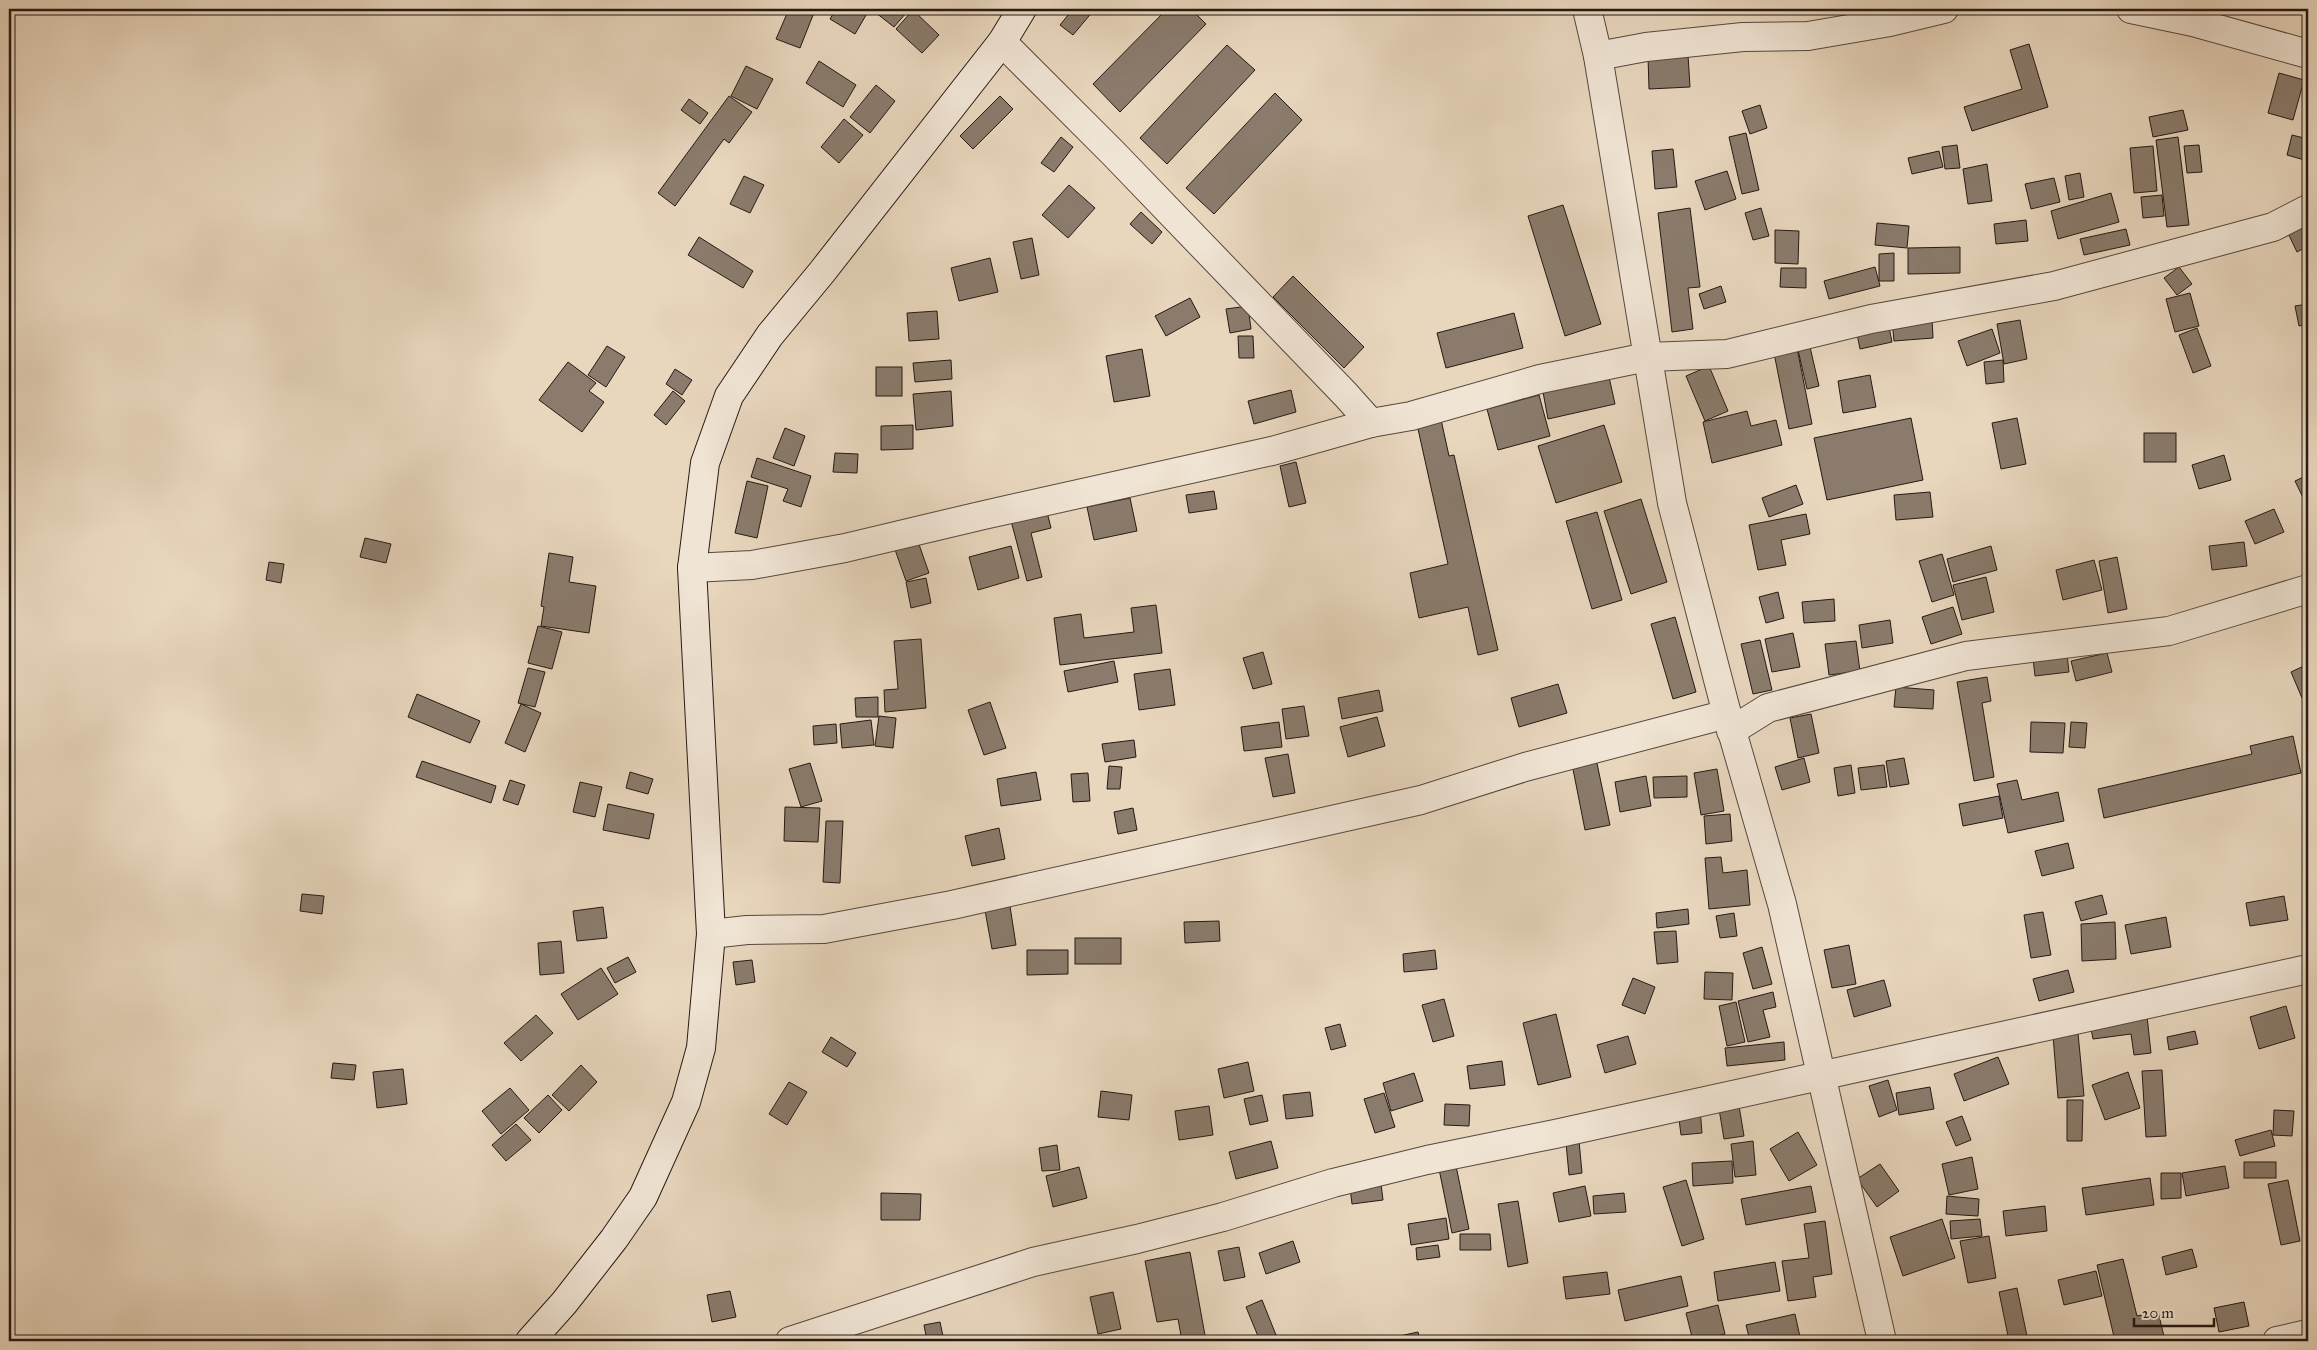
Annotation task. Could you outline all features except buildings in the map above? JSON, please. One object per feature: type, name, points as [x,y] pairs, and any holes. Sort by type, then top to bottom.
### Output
[{"type":"street","points":[[530,1341],[614,1239],[643,1197],[686,1102],[701,1048],[711,934],[692,568],[705,463],[729,396],[770,336],[1002,42],[1022,9]]},
{"type":"street","points":[[1587,9],[1598,56],[1672,503],[1729,723],[1782,904],[1882,1341]]},
{"type":"street","points":[[1598,56],[1646,47],[1742,37],[1808,36],[1890,22],[1944,9]]},
{"type":"street","points":[[2130,9],[2193,22],[2308,54]]},
{"type":"street","points":[[1002,42],[1114,154],[1340,388],[1370,423]]},
{"type":"street","points":[[692,568],[752,565],[845,548],[1272,451],[1370,423],[1410,416],[1540,379],[1647,356],[1727,354],[1871,320],[2054,286],[2164,258],[2273,227],[2308,209]]},
{"type":"street","points":[[711,934],[746,930],[824,929],[952,905],[1421,800],[1525,767],[1729,723],[1768,708],[1966,656],[2169,631],[2308,589]]},
{"type":"street","points":[[790,1341],[1033,1262],[1137,1239],[1222,1217],[1333,1183],[1427,1160],[1822,1076],[2308,969]]},
{"type":"street","points":[[2277,1341],[2308,1334]]}]
